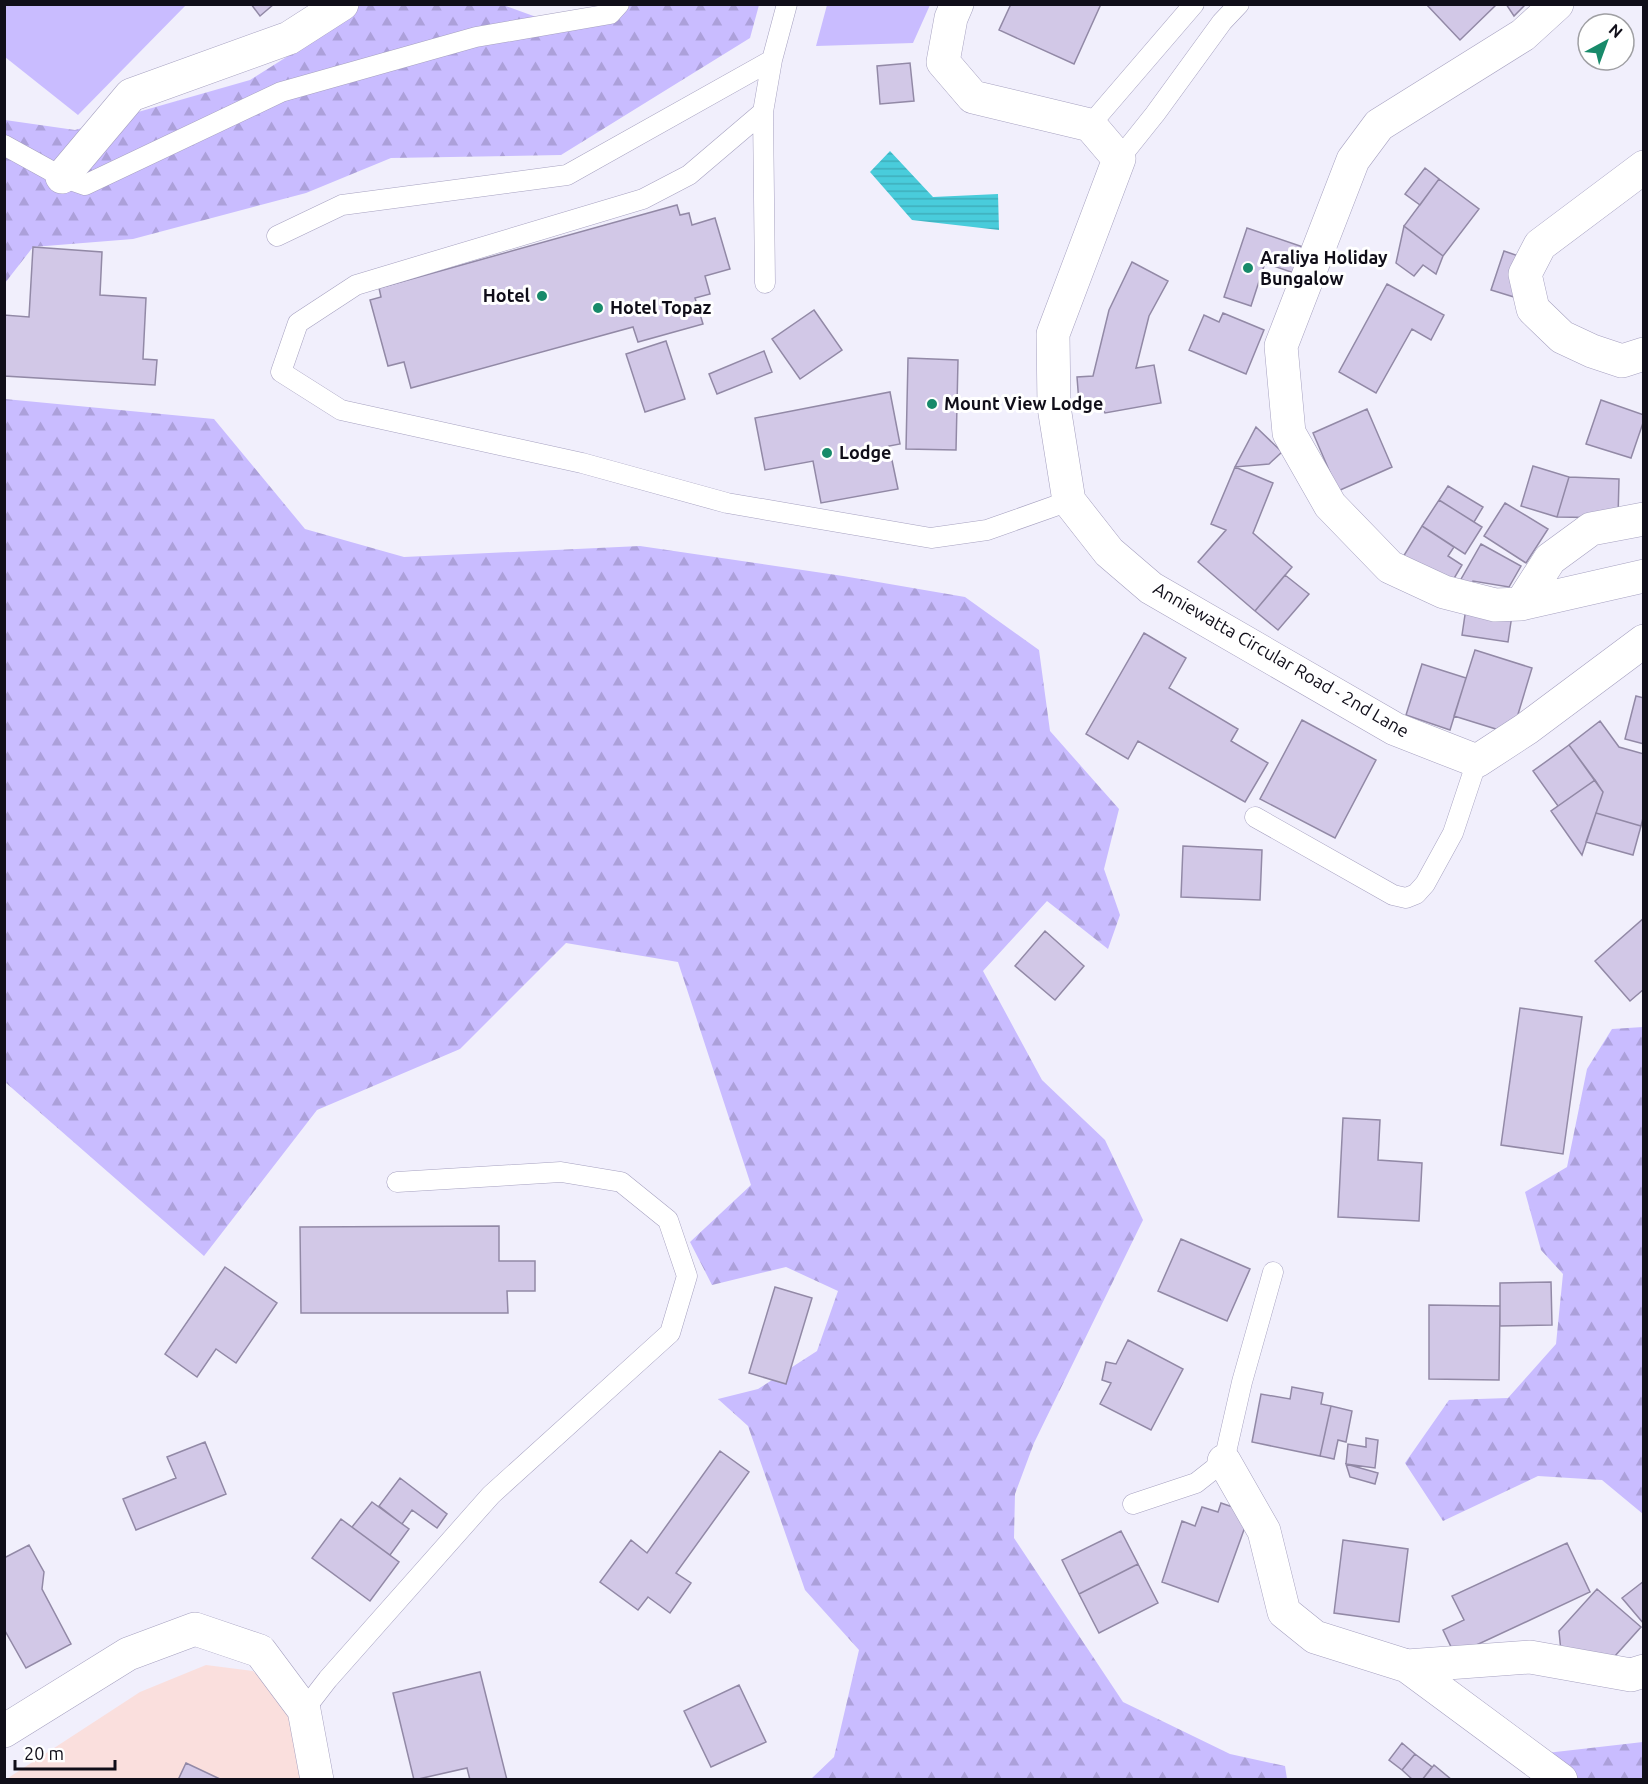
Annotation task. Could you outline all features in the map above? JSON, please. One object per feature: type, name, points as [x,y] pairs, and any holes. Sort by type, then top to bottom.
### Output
[{"type":"street","points":[[62,177],[131,95],[289,38],[342,4]]},
{"type":"street","points":[[957,4],[951,18],[943,62],[973,97],[1090,125],[1119,159]]},
{"type":"street","points":[[1557,4],[1523,35],[1378,125],[1353,159],[1281,346],[1289,433],[1330,504],[1390,567],[1444,592],[1495,605],[1521,603],[1644,576]]},
{"type":"street","name":"Anniewatta Circular Road - 2nd Lane","points":[[1119,159],[1053,334],[1054,407],[1069,501],[1109,552],[1151,588],[1395,729],[1477,761]]},
{"type":"street","points":[[1644,167],[1540,245],[1525,274],[1533,309],[1562,337],[1592,351],[1622,361],[1644,354]]},
{"type":"street","points":[[1521,603],[1550,559],[1591,529],[1644,519]]},
{"type":"street","points":[[1477,761],[1526,729],[1644,641]]},
{"type":"street","points":[[1224,1461],[1264,1531],[1284,1612],[1315,1637],[1407,1666],[1561,1779]]},
{"type":"street","points":[[4,1731],[128,1654],[195,1629],[260,1651],[304,1710],[317,1779]]},
{"type":"street","points":[[1407,1666],[1530,1657],[1631,1675],[1644,1671]]},
{"type":"lane","points":[[4,145],[62,177],[85,185],[281,92],[476,37],[610,14],[619,4]]},
{"type":"lane","points":[[765,283],[763,112],[772,60],[787,4]]},
{"type":"lane","points":[[1090,125],[1194,4]]},
{"type":"lane","points":[[1119,159],[1222,22],[1239,4]]},
{"type":"lane","points":[[277,236],[342,205],[567,175],[772,60]]},
{"type":"lane","points":[[763,112],[689,175],[643,199],[357,285],[298,323],[281,372],[341,410],[582,463],[727,503],[931,538],[987,530],[1069,501]]},
{"type":"lane","points":[[1255,817],[1393,895],[1406,898],[1416,894],[1425,884],[1454,833],[1477,761]]},
{"type":"lane","points":[[304,1710],[328,1679],[490,1495],[670,1333],[687,1276],[668,1220],[621,1182],[561,1172],[397,1182]]},
{"type":"lane","points":[[1133,1504],[1196,1483],[1224,1461],[1242,1382],[1274,1272]]},
{"type":"shaded area","points":[[206,1665],[253,1671],[297,1711],[322,1780],[5,1780],[140,1692]]},
{"type":"green space","points":[[827,4],[930,5],[913,43],[816,46]]},
{"type":"green space","points":[[4,5],[186,5],[78,115],[5,57]]},
{"type":"green space","points":[[348,5],[503,5],[550,22],[616,5],[759,5],[750,38],[561,155],[391,158],[306,193],[133,239],[33,247],[5,283],[5,120],[75,130],[250,80],[342,22]]},
{"type":"green space","points":[[5,399],[214,419],[305,529],[404,557],[640,546],[843,576],[965,597],[1039,650],[1050,731],[1119,809],[1104,869],[1120,915],[1108,949],[1047,901],[983,971],[1042,1080],[1105,1140],[1143,1220],[1034,1443],[1015,1494],[1014,1538],[1123,1702],[1230,1754],[1285,1766],[1287,1779],[811,1779],[834,1757],[859,1650],[805,1590],[748,1426],[718,1399],[758,1389],[817,1351],[838,1291],[786,1267],[712,1285],[690,1242],[751,1185],[678,962],[566,943],[460,1049],[317,1110],[204,1256],[5,1082]]},
{"type":"green space","points":[[1643,1027],[1643,1514],[1602,1480],[1538,1476],[1443,1521],[1405,1463],[1449,1400],[1508,1398],[1556,1344],[1563,1274],[1541,1250],[1525,1192],[1567,1167],[1587,1069],[1612,1029]]},
{"type":"green space","points":[[1643,1742],[1643,1779],[1529,1779],[1529,1755]]},
{"type":"water","points":[[890,151],[933,197],[998,194],[999,230],[912,220],[870,172]]},
{"type":"building","points":[[251,4],[274,4],[260,16]]},
{"type":"building","points":[[1011,4],[1101,4],[1074,64],[999,30]]},
{"type":"building","points":[[1426,4],[1497,4],[1460,40]]},
{"type":"building","points":[[1506,4],[1526,4],[1514,16]]},
{"type":"building","points":[[910,63],[914,101],[880,104],[877,66]]},
{"type":"building","points":[[1425,168],[1439,179],[1420,205],[1405,194]]},
{"type":"building","points":[[1439,179],[1479,209],[1443,256],[1404,226]]},
{"type":"building","name":"Hotel","points":[[677,205],[680,215],[689,213],[692,225],[715,218],[730,269],[705,276],[710,294],[695,298],[703,324],[638,342],[633,327],[411,388],[404,362],[388,366],[370,300],[381,297],[379,288]]},
{"type":"building","points":[[1404,226],[1443,256],[1436,274],[1423,265],[1414,276],[1396,263]]},
{"type":"building","name":"Araliya Holiday Bungalow","points":[[1247,228],[1303,247],[1294,273],[1265,263],[1251,306],[1224,297]]},
{"type":"building","points":[[33,247],[102,252],[100,295],[146,298],[143,359],[157,360],[155,385],[4,376],[4,315],[29,317]]},
{"type":"building","points":[[1504,251],[1527,259],[1514,297],[1491,290]]},
{"type":"building","points":[[1132,262],[1168,281],[1149,316],[1136,368],[1154,365],[1161,403],[1105,413],[1100,402],[1079,403],[1077,377],[1093,376],[1109,310]]},
{"type":"building","points":[[1387,284],[1444,315],[1431,340],[1412,329],[1376,393],[1339,372]]},
{"type":"building","points":[[814,310],[842,350],[800,379],[772,339]]},
{"type":"building","points":[[1223,313],[1264,330],[1246,374],[1189,350],[1204,315],[1219,322]]},
{"type":"building","points":[[666,341],[685,399],[645,412],[626,354]]},
{"type":"building","points":[[764,351],[772,372],[717,394],[709,374]]},
{"type":"building","name":"Mount View Lodge","points":[[908,358],[958,360],[956,450],[906,449]]},
{"type":"building","name":"Lodge","points":[[890,392],[900,444],[889,446],[898,489],[821,503],[813,461],[765,470],[755,418]]},
{"type":"building","points":[[1601,400],[1644,415],[1631,458],[1586,444]]},
{"type":"building","points":[[1367,409],[1392,467],[1338,491],[1313,433]]},
{"type":"building","points":[[1256,427],[1282,452],[1269,464],[1235,467]]},
{"type":"building","points":[[1533,466],[1569,477],[1557,517],[1521,506]]},
{"type":"building","points":[[1235,467],[1273,483],[1253,533],[1292,567],[1255,611],[1198,562],[1226,530],[1211,524]]},
{"type":"building","points":[[1569,477],[1619,479],[1618,518],[1557,517]]},
{"type":"building","points":[[1448,486],[1483,507],[1474,522],[1439,500]]},
{"type":"building","points":[[1439,500],[1482,527],[1465,554],[1422,526]]},
{"type":"building","points":[[1505,503],[1548,529],[1526,563],[1484,536]]},
{"type":"building","points":[[1422,526],[1454,547],[1448,556],[1462,565],[1449,587],[1403,557]]},
{"type":"building","points":[[1481,544],[1521,566],[1509,587],[1473,581],[1472,587],[1460,581]]},
{"type":"building","points":[[1285,575],[1309,594],[1278,630],[1255,611]]},
{"type":"building","points":[[1466,608],[1512,615],[1508,642],[1462,635]]},
{"type":"building","points":[[1144,633],[1186,658],[1169,688],[1238,729],[1231,741],[1268,763],[1245,802],[1138,741],[1128,759],[1086,734]]},
{"type":"building","points":[[1475,650],[1532,668],[1512,734],[1454,716]]},
{"type":"building","points":[[1422,664],[1466,678],[1450,730],[1406,715]]},
{"type":"building","points":[[1636,696],[1644,698],[1644,744],[1625,739]]},
{"type":"building","points":[[1302,720],[1376,760],[1335,838],[1260,799]]},
{"type":"building","points":[[1600,721],[1619,747],[1644,754],[1644,814],[1641,826],[1596,813],[1603,792],[1569,745]]},
{"type":"building","points":[[1569,745],[1595,780],[1558,806],[1533,771]]},
{"type":"building","points":[[1595,780],[1603,792],[1582,855],[1551,811]]},
{"type":"building","points":[[1596,813],[1641,826],[1633,855],[1586,842]]},
{"type":"building","points":[[1183,846],[1262,850],[1260,900],[1181,897]]},
{"type":"building","points":[[1644,918],[1644,989],[1630,1001],[1595,961]]},
{"type":"building","points":[[1045,931],[1084,966],[1055,1000],[1015,966]]},
{"type":"building","points":[[1520,1008],[1582,1017],[1563,1154],[1501,1145]]},
{"type":"building","points":[[1343,1118],[1380,1120],[1378,1160],[1422,1163],[1419,1221],[1338,1217]]},
{"type":"building","points":[[499,1226],[499,1261],[535,1261],[535,1291],[507,1291],[508,1313],[301,1313],[300,1227]]},
{"type":"building","points":[[1181,1239],[1250,1269],[1227,1321],[1158,1291]]},
{"type":"building","points":[[225,1267],[277,1303],[236,1363],[216,1349],[197,1377],[165,1354]]},
{"type":"building","points":[[1551,1282],[1552,1325],[1500,1326],[1500,1283]]},
{"type":"building","points":[[775,1287],[812,1298],[786,1384],[749,1373]]},
{"type":"building","points":[[1429,1305],[1500,1306],[1499,1380],[1429,1379]]},
{"type":"building","points":[[1128,1340],[1183,1369],[1151,1430],[1100,1404],[1111,1383],[1102,1380],[1106,1362],[1116,1364]]},
{"type":"building","points":[[1292,1387],[1323,1393],[1321,1404],[1331,1406],[1320,1456],[1252,1442],[1261,1394],[1290,1399]]},
{"type":"building","points":[[1331,1406],[1352,1411],[1346,1442],[1338,1440],[1334,1459],[1320,1456]]},
{"type":"building","points":[[1366,1438],[1378,1440],[1375,1468],[1346,1464],[1348,1444],[1366,1447]]},
{"type":"building","points":[[205,1442],[226,1494],[136,1530],[123,1499],[176,1478],[167,1457]]},
{"type":"building","points":[[720,1451],[749,1472],[676,1573],[691,1583],[670,1613],[648,1597],[638,1610],[600,1582],[631,1540],[647,1553]]},
{"type":"building","points":[[1346,1464],[1378,1473],[1375,1484],[1350,1477]]},
{"type":"building","points":[[400,1478],[447,1514],[437,1528],[412,1510],[402,1524],[379,1506]]},
{"type":"building","points":[[372,1502],[409,1529],[390,1555],[352,1527]]},
{"type":"building","points":[[1221,1503],[1250,1513],[1218,1602],[1162,1582],[1182,1521],[1195,1526],[1202,1507],[1218,1512]]},
{"type":"building","points":[[341,1519],[399,1562],[370,1601],[312,1558]]},
{"type":"building","points":[[1121,1531],[1138,1564],[1079,1594],[1062,1560]]},
{"type":"building","points":[[1343,1540],[1408,1549],[1399,1622],[1334,1613]]},
{"type":"building","points":[[1567,1543],[1590,1592],[1455,1655],[1443,1630],[1464,1620],[1452,1596]]},
{"type":"building","points":[[29,1545],[44,1572],[42,1589],[71,1644],[26,1668],[4,1629],[4,1558]]},
{"type":"building","points":[[1138,1564],[1158,1603],[1099,1633],[1079,1594]]},
{"type":"building","points":[[1644,1581],[1644,1624],[1622,1598]]},
{"type":"building","points":[[1597,1589],[1641,1627],[1614,1657],[1562,1662],[1559,1631]]},
{"type":"building","points":[[480,1672],[507,1780],[470,1780],[467,1768],[414,1780],[393,1693]]},
{"type":"building","points":[[739,1685],[766,1742],[711,1767],[684,1711]]},
{"type":"building","points":[[1402,1743],[1415,1754],[1402,1770],[1389,1760]]},
{"type":"building","points":[[1415,1754],[1432,1767],[1422,1780],[1413,1780],[1402,1770]]},
{"type":"building","points":[[186,1763],[222,1780],[178,1780]]},
{"type":"building","points":[[1434,1765],[1452,1780],[1422,1780]]},
{"type":"place","name":"Araliya Holiday Bungalow","points":[[1248,268]]},
{"type":"place","name":"Hotel","points":[[542,296]]},
{"type":"place","name":"Hotel Topaz","points":[[598,308]]},
{"type":"place","name":"Mount View Lodge","points":[[932,404]]},
{"type":"place","name":"Lodge","points":[[827,453]]}]
